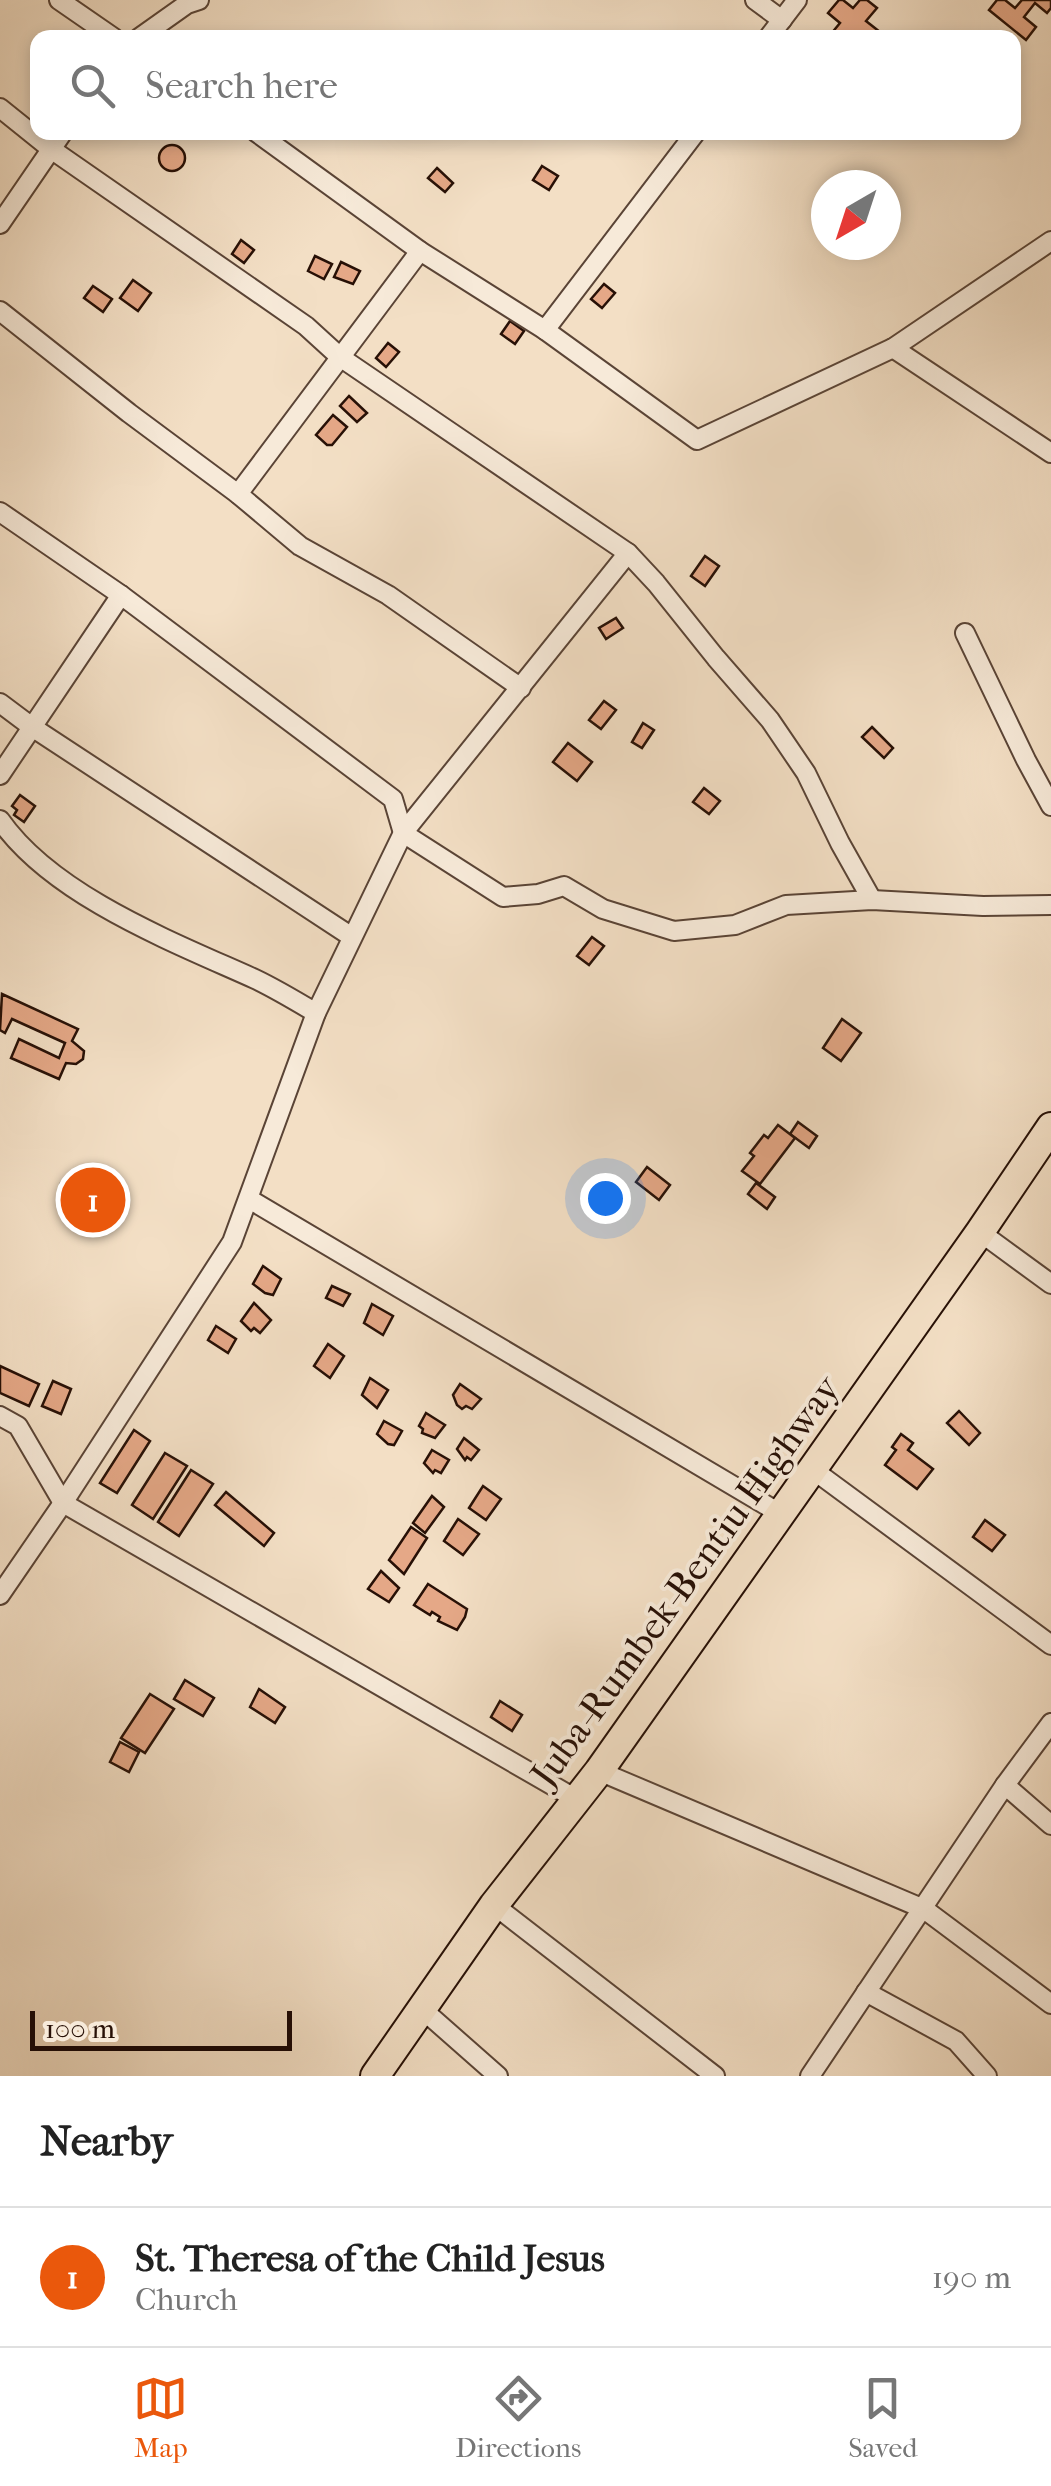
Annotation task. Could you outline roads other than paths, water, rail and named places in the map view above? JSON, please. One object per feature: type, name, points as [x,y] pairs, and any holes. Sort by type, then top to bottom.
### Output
[{"type":"main road","name":"Juba-Rumbek-Bentiu Highway","points":[[375,2076],[494,1906],[599,1772],[1051,1127]]},
{"type":"street","points":[[59,0],[102,30]]},
{"type":"street","points":[[150,30],[199,0]]},
{"type":"street","points":[[755,0],[782,20]]},
{"type":"street","points":[[774,30],[797,0]]},
{"type":"street","points":[[0,108],[30,132]]},
{"type":"street","points":[[41,140],[306,326],[340,357],[628,553],[770,720],[806,773],[872,900]]},
{"type":"street","points":[[0,224],[57,140]]},
{"type":"street","points":[[267,140],[420,251],[545,330],[697,440],[894,348],[1051,241]]},
{"type":"street","points":[[545,330],[690,140]]},
{"type":"street","points":[[238,494],[420,251]]},
{"type":"street","points":[[0,311],[300,546],[388,595],[521,688]]},
{"type":"street","points":[[894,348],[1051,453]]},
{"type":"street","points":[[0,512],[121,595],[394,800],[402,833],[503,897],[538,894],[564,886],[604,909],[674,931],[735,925],[786,905],[872,900],[1051,905]]},
{"type":"street","points":[[0,1595],[232,1242],[316,1013],[402,833],[628,553]]},
{"type":"street","points":[[0,775],[121,595]]},
{"type":"street","points":[[965,633],[1051,806]]},
{"type":"street","points":[[0,703],[352,937]]},
{"type":"street","points":[[0,820],[9,834],[46,867],[86,896],[197,954],[260,981],[316,1013]]},
{"type":"street","points":[[249,1199],[781,1514]]},
{"type":"street","points":[[980,1232],[1051,1284]]},
{"type":"street","points":[[0,1416],[18,1426],[63,1503],[576,1799]]},
{"type":"street","points":[[812,1469],[1051,1645]]},
{"type":"street","points":[[810,2076],[1005,1785],[1051,1723]]},
{"type":"street","points":[[599,1772],[924,1909],[1051,2004]]},
{"type":"street","points":[[1005,1785],[1051,1825]]},
{"type":"street","points":[[494,1906],[715,2076]]},
{"type":"street","points":[[866,1992],[956,2042],[988,2076]]},
{"type":"street","points":[[422,2009],[498,2076]]},
{"type":"place","name":"St. Theresa of the Child Jesus","points":[[93,1200]]}]
